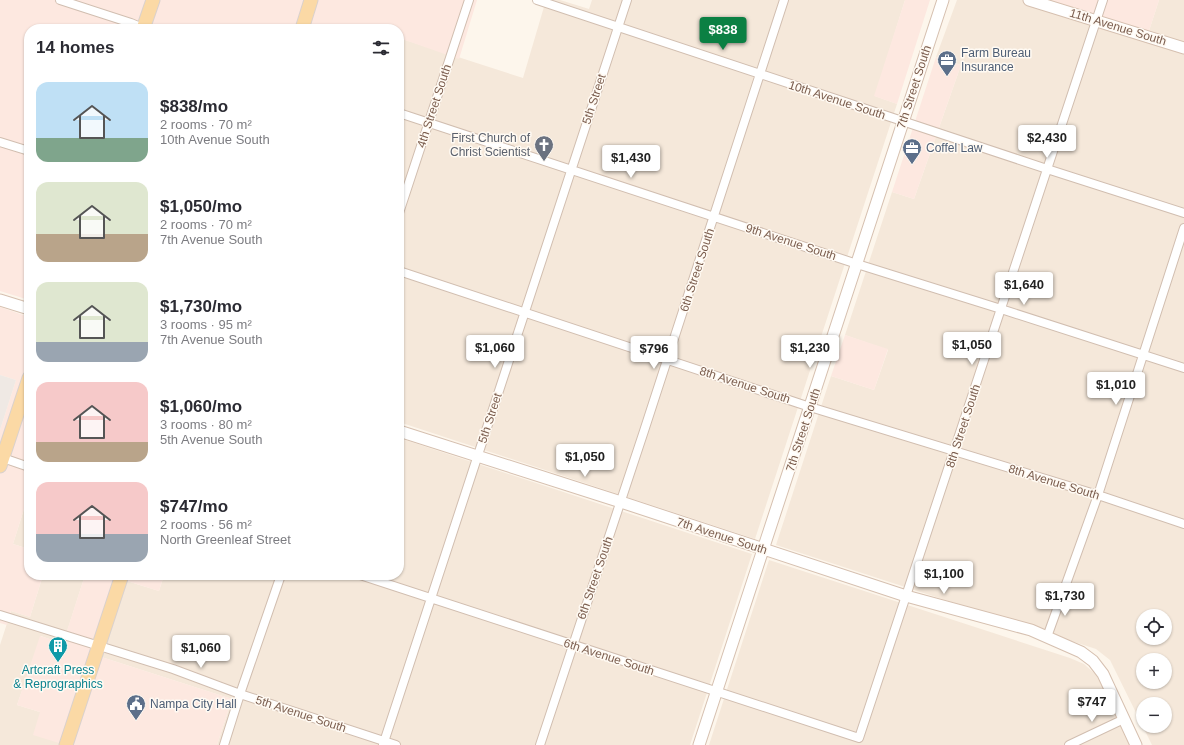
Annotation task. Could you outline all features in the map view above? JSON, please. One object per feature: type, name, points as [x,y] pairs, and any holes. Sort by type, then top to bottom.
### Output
[{"type":"main road","points":[[146,24],[153,0]]},
{"type":"main road","points":[[304,24],[312,0]]},
{"type":"main road","points":[[1,460],[24,393]]},
{"type":"main road","points":[[66,745],[120,580]]},
{"type":"street","points":[[60,0],[133,24]]},
{"type":"street","name":"4th Street South","points":[[404,197],[469,0]]},
{"type":"street","name":"10th Avenue South","points":[[537,0],[1047,170],[1184,213]]},
{"type":"street","name":"5th Street","points":[[384,743],[627,0]]},
{"type":"street","name":"6th Street South","points":[[540,745],[621,502],[784,0]]},
{"type":"street","name":"7th Street South","points":[[699,745],[943,0]]},
{"type":"street","name":"11th Avenue South","points":[[1029,0],[1184,48]]},
{"type":"street","name":"8th Street South","points":[[859,738],[1103,0]]},
{"type":"street","name":"9th Avenue South","points":[[404,115],[857,264],[1184,368]]},
{"type":"street","points":[[0,142],[24,149]]},
{"type":"street","points":[[1047,637],[1098,495],[1184,228]]},
{"type":"street","name":"8th Avenue South","points":[[404,273],[810,407],[1098,495],[1184,524]]},
{"type":"street","points":[[0,300],[24,307]]},
{"type":"street","name":"7th Avenue South","points":[[404,433],[906,596],[1031,630],[1080,652],[1093,662],[1103,674],[1136,745]]},
{"type":"street","points":[[1,460],[24,466]]},
{"type":"street","points":[[224,745],[279,580]]},
{"type":"street","name":"6th Avenue South","points":[[376,580],[859,738]]},
{"type":"street","name":"5th Avenue South","points":[[0,615],[173,669],[240,694],[384,743],[396,745]]},
{"type":"street","points":[[1068,745],[1124,719]]},
{"type":"shaded area","points":[[0,0],[477,0],[459,59],[404,40],[404,24],[24,24],[24,298],[0,291]]},
{"type":"shaded area","points":[[546,0],[560,0],[589,9],[592,0],[905,0],[875,96],[897,104],[755,539],[404,424],[404,40],[523,78]]},
{"type":"shaded area","points":[[905,0],[930,0],[897,104],[874,96]]},
{"type":"shaded area","points":[[957,0],[1044,0],[1148,34],[1159,0],[1184,0],[1184,745],[1152,745],[1146,733],[1172,733],[1172,697],[1136,697],[1136,713],[1110,660],[1096,649],[776,545],[831,376],[874,390],[888,350],[845,335],[892,192],[914,199],[961,65],[936,57]]},
{"type":"shaded area","points":[[1044,0],[1159,0],[1148,34]]},
{"type":"shaded area","points":[[936,57],[961,65],[914,199],[892,192]]},
{"type":"shaded area","points":[[0,307],[24,315],[24,509],[13,544],[24,547],[24,580],[41,580],[30,617],[11,611],[7,625],[0,623],[0,430],[16,380],[0,375]]},
{"type":"shaded area","points":[[845,335],[888,349],[874,390],[831,376]]},
{"type":"shaded area","points":[[0,375],[16,380],[0,430]]},
{"type":"shaded area","points":[[404,440],[752,554],[690,745],[217,745],[232,699],[89,653],[113,580],[124,580],[159,591],[162,580],[404,580]]},
{"type":"shaded area","points":[[24,509],[24,547],[13,544]]},
{"type":"shaded area","points":[[769,560],[1070,658],[1084,664],[1102,680],[1134,745],[709,745]]},
{"type":"shaded area","points":[[41,580],[83,580],[63,644],[41,636],[17,705],[40,712],[59,745],[0,745],[0,645],[11,611],[30,617]]},
{"type":"shaded area","points":[[83,580],[113,580],[89,653],[232,699],[217,745],[59,745],[59,743],[33,735],[40,712],[17,705],[40,636],[63,643]]},
{"type":"shaded area","points":[[124,580],[162,580],[159,591]]},
{"type":"place","name":"Farm Bureau Insurance","points":[[947,77]]},
{"type":"place","name":"First Church of Christ Scientist","points":[[544,162]]},
{"type":"place","name":"Coffel Law","points":[[912,165]]},
{"type":"place","name":"Artcraft Press & Reprographics","points":[[58,663]]},
{"type":"place","name":"Nampa City Hall","points":[[136,721]]}]
